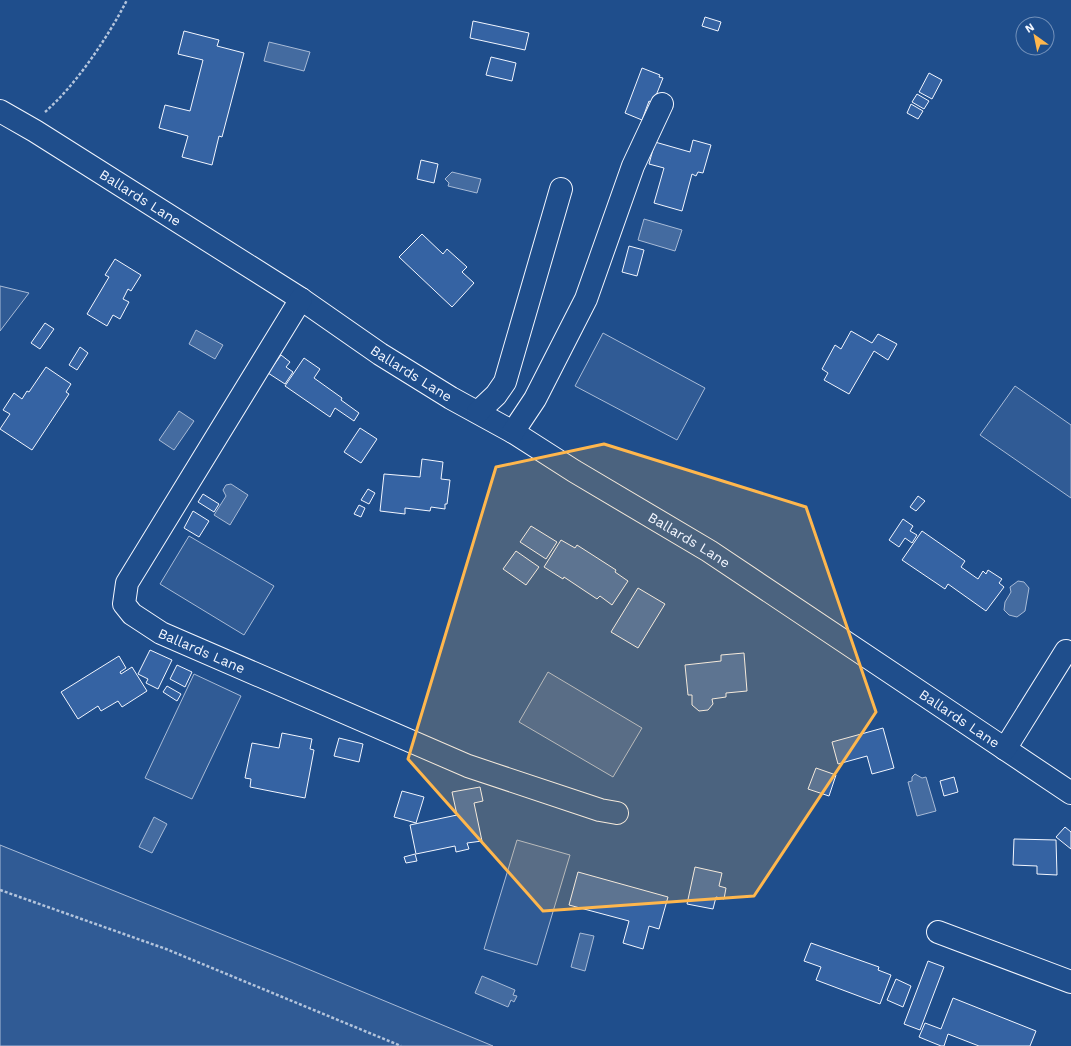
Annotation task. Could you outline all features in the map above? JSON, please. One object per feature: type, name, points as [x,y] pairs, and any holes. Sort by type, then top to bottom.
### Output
[{"type":"street","points":[[513,432],[535,399],[586,299],[633,166],[662,104]]},
{"type":"street","name":"Ballards Lane","points":[[0,111],[27,126],[301,299],[380,354],[513,432],[574,471],[714,554],[1071,793]]},
{"type":"street","points":[[478,412],[496,395],[505,382],[561,189]]},
{"type":"street","name":"Ballards Lane","points":[[301,299],[127,583],[124,604],[132,614],[161,632],[468,766],[600,810],[617,813]]},
{"type":"street","points":[[1005,749],[1066,650]]},
{"type":"street","points":[[938,932],[1071,982]]},
{"type":"path","points":[[27,126],[57,102],[110,33],[127,0]]},
{"type":"path","points":[[0,890],[166,949],[401,1046]]},
{"type":"highlighted area","points":[[604,444],[806,507],[876,712],[754,896],[543,911],[408,759],[496,467]]},
{"type":"shaded area","points":[[269,42],[310,52],[304,71],[264,61]]},
{"type":"shaded area","points":[[452,172],[481,179],[477,193],[448,186],[449,183],[445,179]]},
{"type":"shaded area","points":[[644,219],[682,230],[675,251],[638,240]]},
{"type":"shaded area","points":[[0,286],[29,293],[0,331]]},
{"type":"shaded area","points":[[196,330],[223,345],[215,359],[189,344]]},
{"type":"shaded area","points":[[603,333],[705,388],[677,440],[575,386]]},
{"type":"shaded area","points":[[1015,386],[1071,425],[1071,498],[980,435]]},
{"type":"shaded area","points":[[179,411],[194,421],[174,450],[159,440]]},
{"type":"shaded area","points":[[231,484],[248,495],[230,525],[214,515],[226,496],[223,490],[226,485]]},
{"type":"shaded area","points":[[189,536],[274,586],[244,635],[160,584]]},
{"type":"shaded area","points":[[1018,581],[1024,582],[1029,588],[1025,611],[1017,617],[1009,615],[1004,610],[1005,602],[1011,592],[1010,587]]},
{"type":"shaded area","points":[[548,672],[642,728],[613,777],[519,722]]},
{"type":"shaded area","points":[[194,674],[241,696],[192,799],[145,778]]},
{"type":"shaded area","points":[[915,774],[922,778],[926,777],[936,811],[917,816],[908,782],[912,781],[912,777]]},
{"type":"shaded area","points":[[154,817],[167,824],[152,853],[139,847]]},
{"type":"shaded area","points":[[517,840],[570,855],[537,965],[484,949]]},
{"type":"shaded area","points":[[0,845],[291,962],[493,1046],[0,1046]]},
{"type":"shaded area","points":[[580,933],[594,936],[585,971],[571,967]]},
{"type":"shaded area","points":[[482,976],[515,990],[513,995],[517,996],[514,1002],[511,1000],[508,1007],[475,993]]},
{"type":"building","points":[[705,17],[721,22],[718,31],[702,26]]},
{"type":"building","points":[[473,21],[529,33],[525,50],[470,38]]},
{"type":"building","points":[[184,31],[219,40],[217,46],[244,53],[222,137],[219,136],[212,165],[182,157],[188,136],[159,128],[165,105],[190,111],[203,60],[178,54]]},
{"type":"building","points":[[491,57],[516,63],[512,81],[486,75]]},
{"type":"building","points":[[642,68],[660,75],[659,77],[663,78],[653,103],[649,101],[642,120],[625,113]]},
{"type":"building","points":[[929,73],[942,80],[932,99],[919,92]]},
{"type":"building","points":[[917,94],[929,101],[924,109],[912,102]]},
{"type":"building","points":[[911,104],[923,111],[918,119],[907,113]]},
{"type":"building","points":[[693,140],[711,145],[703,173],[698,172],[696,176],[692,174],[682,211],[654,203],[664,168],[649,164],[655,142],[690,152]]},
{"type":"building","points":[[421,160],[438,164],[434,183],[417,179]]},
{"type":"building","points":[[422,234],[443,254],[447,249],[467,267],[462,272],[474,283],[452,307],[399,257]]},
{"type":"building","points":[[629,246],[644,250],[637,276],[622,272]]},
{"type":"building","points":[[115,259],[141,275],[131,291],[128,289],[123,299],[129,302],[120,319],[113,315],[107,326],[87,314],[109,277],[105,275]]},
{"type":"building","points":[[45,323],[54,329],[40,349],[31,343]]},
{"type":"building","points":[[851,331],[872,343],[878,334],[897,344],[888,360],[874,351],[849,394],[824,380],[828,373],[822,369],[835,345],[841,349]]},
{"type":"building","points":[[80,347],[88,353],[77,370],[69,365]]},
{"type":"building","points":[[281,355],[290,362],[286,367],[293,372],[285,384],[268,373]]},
{"type":"building","points":[[304,358],[320,369],[314,378],[342,398],[341,400],[359,413],[354,421],[335,408],[330,417],[285,386]]},
{"type":"building","points":[[46,367],[71,384],[66,392],[69,394],[32,450],[0,429],[10,414],[3,410],[14,393],[22,399],[27,391],[29,392]]},
{"type":"building","points":[[360,428],[377,439],[361,463],[344,452]]},
{"type":"building","points":[[422,459],[443,462],[441,479],[450,480],[445,509],[431,507],[430,511],[405,508],[405,514],[380,511],[384,474],[420,477]]},
{"type":"building","points":[[368,489],[375,493],[369,504],[361,500]]},
{"type":"building","points":[[203,494],[219,504],[214,512],[198,502]]},
{"type":"building","points":[[918,496],[925,501],[916,511],[910,507]]},
{"type":"building","points":[[359,505],[365,508],[361,517],[354,514]]},
{"type":"building","points":[[193,511],[209,521],[199,537],[184,528]]},
{"type":"building","points":[[903,519],[913,526],[910,531],[917,535],[912,543],[905,538],[899,547],[889,540]]},
{"type":"building","points":[[531,526],[557,542],[546,559],[520,542]]},
{"type":"building","points":[[922,531],[965,561],[961,567],[978,579],[983,571],[986,574],[988,570],[1002,579],[999,583],[1004,587],[986,611],[948,584],[945,589],[902,560]]},
{"type":"building","points":[[561,540],[575,548],[577,545],[616,570],[615,572],[628,581],[612,605],[600,596],[597,599],[564,577],[563,579],[544,567]]},
{"type":"building","points":[[516,551],[539,567],[526,585],[503,569]]},
{"type":"building","points":[[638,588],[665,604],[638,648],[611,632]]},
{"type":"building","points":[[150,650],[172,660],[158,689],[146,683],[148,679],[138,674]]},
{"type":"building","points":[[744,653],[747,691],[726,693],[726,697],[712,699],[713,704],[708,710],[699,711],[692,705],[692,695],[688,695],[685,665],[721,661],[721,655]]},
{"type":"building","points":[[119,656],[126,668],[120,672],[121,674],[132,667],[147,691],[122,707],[118,701],[101,711],[98,706],[78,719],[61,692]]},
{"type":"building","points":[[177,665],[192,672],[185,687],[170,679]]},
{"type":"building","points":[[167,686],[181,694],[177,701],[163,692]]},
{"type":"building","points":[[883,728],[894,768],[872,774],[867,756],[838,764],[832,742]]},
{"type":"building","points":[[282,733],[312,739],[310,749],[314,750],[305,798],[250,787],[251,779],[245,778],[252,743],[279,748]]},
{"type":"building","points":[[339,738],[363,744],[359,762],[334,756]]},
{"type":"building","points":[[816,768],[836,775],[829,796],[808,789]]},
{"type":"building","points":[[954,777],[958,792],[944,796],[940,781]]},
{"type":"building","points":[[480,787],[483,801],[474,803],[482,841],[467,843],[469,849],[456,852],[455,846],[416,854],[410,825],[457,815],[452,792]]},
{"type":"building","points":[[402,791],[424,797],[416,823],[394,817]]},
{"type":"building","points":[[1065,827],[1071,832],[1071,849],[1056,837]]},
{"type":"building","points":[[1014,839],[1056,840],[1057,875],[1037,874],[1037,866],[1013,865]]},
{"type":"building","points":[[415,854],[417,861],[406,863],[404,857]]},
{"type":"building","points":[[695,867],[722,873],[719,886],[726,888],[724,899],[716,897],[713,909],[687,904]]},
{"type":"building","points":[[578,872],[668,897],[659,929],[649,926],[643,949],[623,943],[629,921],[569,905]]},
{"type":"building","points":[[811,943],[879,967],[878,970],[891,975],[880,1004],[816,980],[821,967],[804,961]]},
{"type":"building","points":[[928,961],[944,967],[920,1030],[904,1024]]},
{"type":"building","points":[[896,979],[911,986],[903,1007],[887,1000]]},
{"type":"building","points":[[953,998],[1036,1031],[1030,1046],[979,1046],[948,1034],[944,1046],[941,1046],[919,1037],[925,1023],[941,1029]]}]
